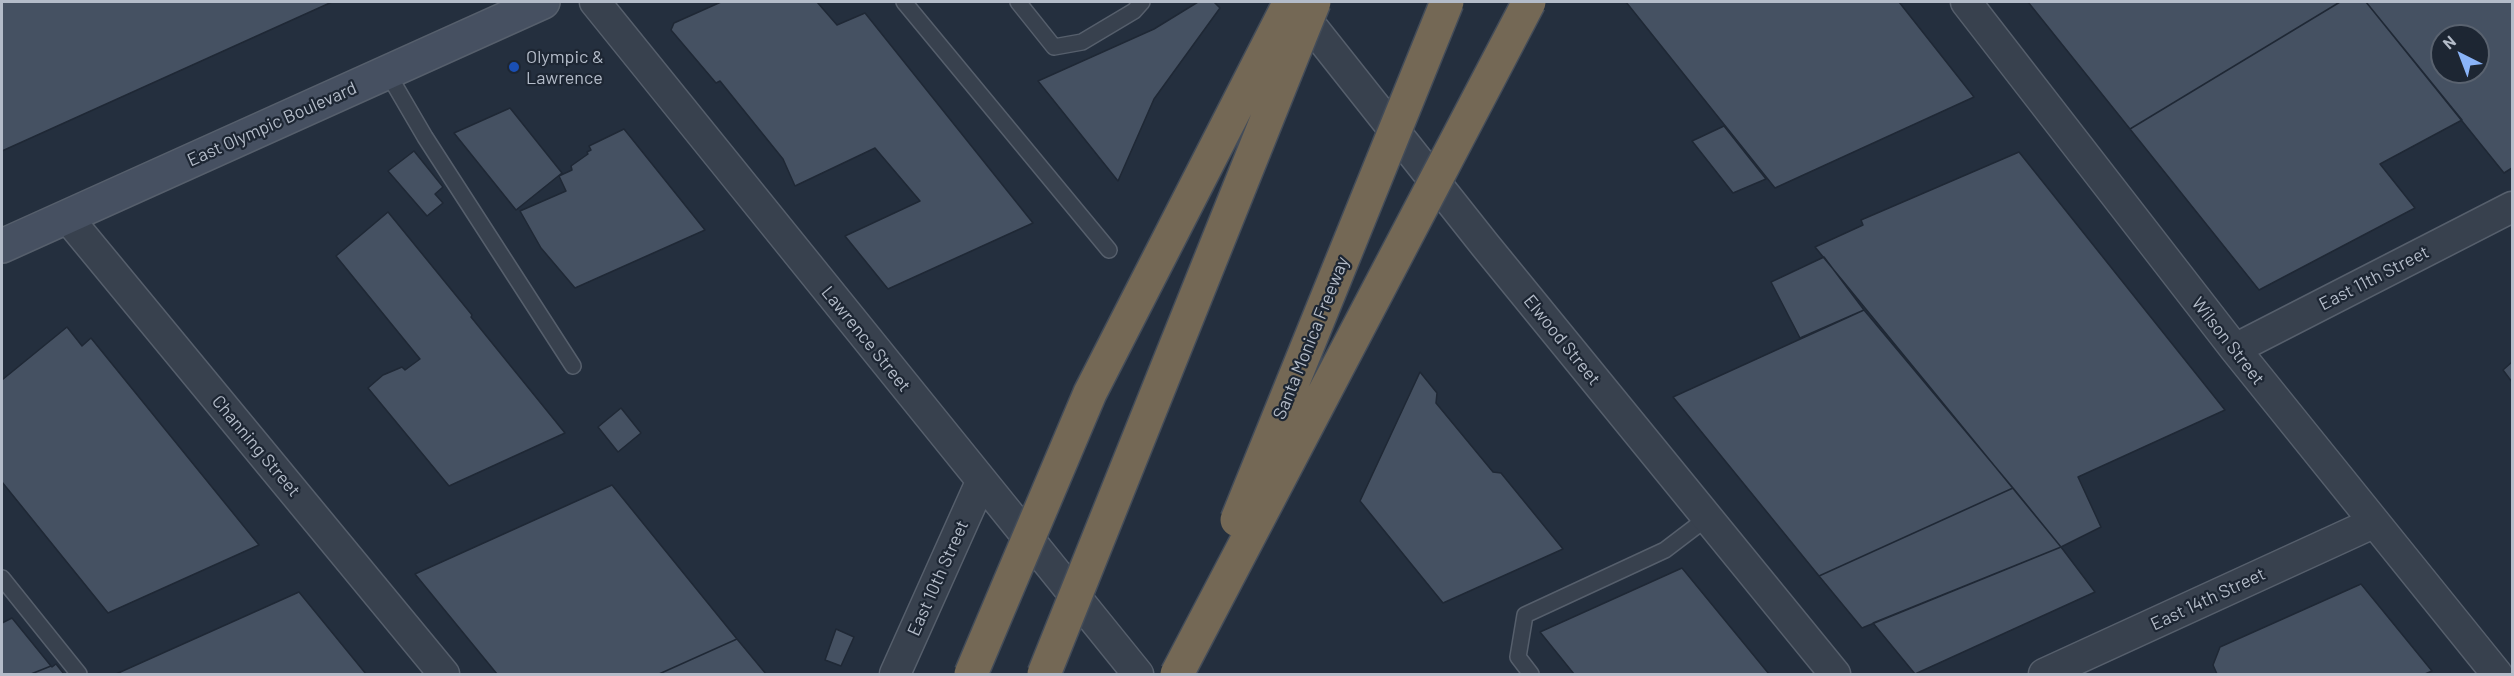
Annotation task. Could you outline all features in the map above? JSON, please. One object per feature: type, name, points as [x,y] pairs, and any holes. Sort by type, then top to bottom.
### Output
[{"type":"highway","points":[[971,675],[1090,393],[1291,2]]},
{"type":"highway","points":[[1044,675],[1314,2]]},
{"type":"highway","name":"Santa Monica Freeway","points":[[1175,675],[1448,2]]},
{"type":"highway","points":[[1175,675],[1529,2]]},
{"type":"main road","name":"East Olympic Boulevard","points":[[2,246],[543,2]]},
{"type":"street","name":"Lawrence Street","points":[[595,2],[1138,675]]},
{"type":"street","name":"Elwood Street","points":[[1291,2],[1485,245],[1835,675]]},
{"type":"street","name":"Wilson Street","points":[[1966,2],[2235,349],[2497,675]]},
{"type":"street","name":"East 11th Street","points":[[2235,349],[2512,207]]},
{"type":"street","name":"Channing Street","points":[[67,217],[444,675]]},
{"type":"street","name":"East 10th Street","points":[[895,675],[981,482]]},
{"type":"street","name":"East 14th Street","points":[[2044,675],[2373,523]]},
{"type":"lane","points":[[904,2],[1109,250]]},
{"type":"lane","points":[[1018,2],[1054,47],[1082,42],[1134,11],[1142,2]]},
{"type":"lane","points":[[387,72],[425,137],[573,366]]},
{"type":"lane","points":[[1531,675],[1518,657],[1525,615],[1665,550],[1707,518]]},
{"type":"lane","points":[[2,578],[79,675]]},
{"type":"building","points":[[2,2],[332,2],[2,151]]},
{"type":"building","points":[[721,2],[817,2],[837,25],[865,13],[1033,223],[888,289],[845,236],[920,201],[875,148],[795,186],[783,159],[720,81],[716,83],[671,30],[674,23]]},
{"type":"building","points":[[1198,2],[1214,2],[1220,8],[1154,99],[1118,181],[1038,81],[1154,29]]},
{"type":"building","points":[[1626,2],[1899,2],[1974,97],[1775,188]]},
{"type":"building","points":[[2028,2],[2340,2],[2130,129]]},
{"type":"building","points":[[2340,2],[2366,2],[2430,81],[2430,84],[2433,84],[2462,120],[2380,164],[2415,208],[2259,290],[2130,129]]},
{"type":"building","points":[[2366,2],[2512,2],[2512,168],[2504,173],[2432,84],[2490,84],[2490,24],[2430,24],[2430,81]]},
{"type":"building","points":[[510,108],[562,173],[516,210],[454,133]]},
{"type":"building","points":[[1724,126],[1766,179],[1733,193],[1692,141]]},
{"type":"building","points":[[624,129],[705,230],[575,288],[541,248],[520,211],[566,191],[559,176],[572,170],[571,166],[588,154],[587,152],[591,150],[589,146]]},
{"type":"building","points":[[414,151],[443,187],[435,194],[443,203],[427,216],[388,171]]},
{"type":"building","points":[[2019,152],[2225,410],[2078,477],[2101,527],[2061,547],[1815,247],[1863,225],[1861,220]]},
{"type":"building","points":[[388,212],[565,433],[449,486],[368,388],[383,375],[402,367],[405,370],[420,359],[336,256]]},
{"type":"building","points":[[1824,257],[1864,310],[1800,338],[1771,282]]},
{"type":"building","points":[[1864,310],[2013,488],[1819,576],[1673,397]]},
{"type":"building","points":[[67,327],[82,346],[91,338],[259,545],[108,613],[2,482],[2,380]]},
{"type":"building","points":[[2512,362],[2512,382],[2503,370]]},
{"type":"building","points":[[1420,372],[1437,393],[1436,403],[1493,472],[1501,473],[1563,549],[1443,603],[1360,501]]},
{"type":"building","points":[[621,408],[641,433],[618,452],[598,427]]},
{"type":"building","points":[[612,485],[737,639],[659,674],[497,674],[415,574]]},
{"type":"building","points":[[2013,488],[2061,547],[1862,628],[1819,576]]},
{"type":"building","points":[[2061,547],[2095,592],[1915,674],[1873,623]]},
{"type":"building","points":[[1682,568],[1769,674],[1574,674],[1540,632]]},
{"type":"building","points":[[2361,584],[2432,671],[2425,674],[2217,674],[2213,665],[2220,647]]},
{"type":"building","points":[[299,592],[366,674],[116,674]]},
{"type":"building","points":[[12,618],[51,666],[31,674],[2,674],[2,623]]},
{"type":"building","points":[[836,629],[854,637],[841,666],[825,660]]},
{"type":"building","points":[[737,639],[766,674],[659,674]]},
{"type":"building","points":[[56,664],[64,674],[31,674],[52,667]]},
{"type":"place","name":"Olympic & Lawrence","points":[[514,67]]}]
